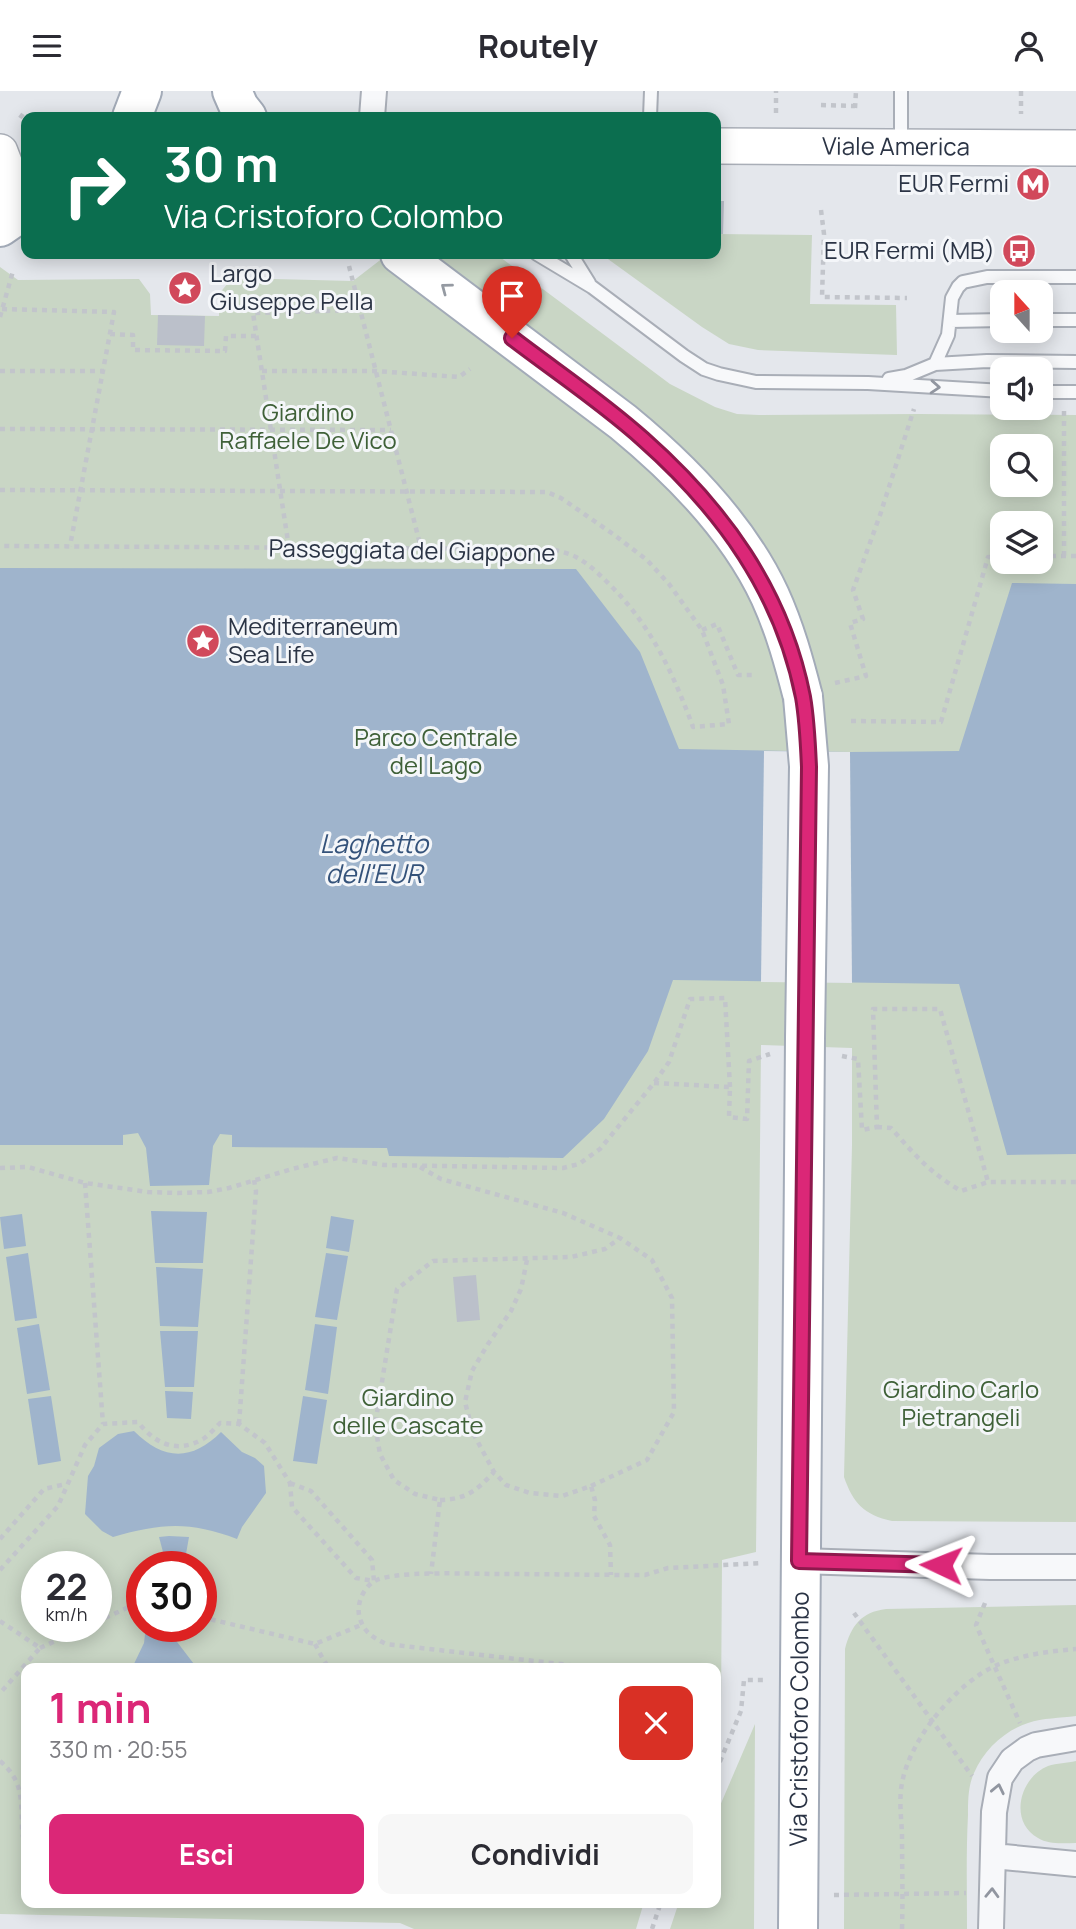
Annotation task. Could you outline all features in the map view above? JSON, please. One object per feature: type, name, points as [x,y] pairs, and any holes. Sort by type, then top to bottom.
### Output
[{"type":"main road","points":[[134,112],[142,91]]},
{"type":"main road","points":[[232,91],[243,112]]},
{"type":"main road","name":"Via Cristoforo Colombo","points":[[407,259],[623,422],[708,504],[734,537],[769,594],[791,649],[819,690],[809,767],[805,1038],[781,1562],[798,1929]]},
{"type":"street","points":[[372,112],[374,91]]},
{"type":"street","name":"Viale America","points":[[721,146],[1076,148]]},
{"type":"street","points":[[0,152],[14,193],[11,219]]},
{"type":"street","points":[[781,1562],[1076,1567]]},
{"type":"street","points":[[991,1929],[993,1856],[1000,1778],[1005,1768],[1020,1753],[1035,1745],[1076,1738]]},
{"type":"street","points":[[993,1856],[1076,1864]]},
{"type":"lane","points":[[650,112],[651,91]]},
{"type":"lane","points":[[901,91],[901,147]]},
{"type":"lane","points":[[546,259],[592,286],[684,356],[704,369],[719,374],[756,382],[868,383],[990,390]]},
{"type":"lane","points":[[574,259],[592,286]]},
{"type":"lane","points":[[935,364],[944,347],[952,298],[958,287],[967,280],[987,277],[1076,277]]},
{"type":"lane","points":[[950,321],[990,320]]},
{"type":"lane","points":[[1054,320],[1076,320]]},
{"type":"lane","points":[[868,383],[906,376],[935,364],[987,361],[1076,362]]},
{"type":"lane","points":[[1053,392],[1076,393]]},
{"type":"path","points":[[776,91],[776,113]]},
{"type":"path","points":[[855,114],[856,91]]},
{"type":"path","points":[[1021,91],[1021,114]]},
{"type":"path","points":[[821,105],[855,106]]},
{"type":"path","points":[[821,210],[824,234],[822,297],[907,298]]},
{"type":"path","points":[[349,266],[421,548]]},
{"type":"path","points":[[0,317],[13,271]]},
{"type":"path","points":[[2,309],[114,312],[70,546]]},
{"type":"path","points":[[289,548],[253,313],[360,310]]},
{"type":"path","points":[[110,334],[133,335],[134,351],[225,351],[226,336],[257,336]]},
{"type":"path","points":[[262,371],[376,371],[459,377],[470,369]]},
{"type":"path","points":[[0,371],[104,372]]},
{"type":"path","points":[[819,690],[866,676],[850,623],[863,619],[853,590],[914,409]]},
{"type":"path","points":[[1064,411],[1064,556]]},
{"type":"path","points":[[0,429],[391,430]]},
{"type":"path","points":[[0,490],[547,492],[561,498],[647,560],[669,584],[702,629],[717,624],[737,675],[754,675]]},
{"type":"path","name":"Passeggiata del Giappone","points":[[0,546],[550,549],[573,555],[591,566],[643,624],[659,647],[678,685],[693,727],[729,724],[723,685],[702,629]]},
{"type":"path","points":[[1053,556],[1076,556]]},
{"type":"path","points":[[851,721],[941,722],[990,557]]},
{"type":"path","points":[[0,1168],[28,1167],[85,1183],[148,1192],[208,1192],[337,1159],[384,1165],[563,1168],[579,1164],[600,1149],[654,1083],[669,1062],[690,999],[725,998],[729,1117],[747,1119],[749,1061],[770,1054]]},
{"type":"path","points":[[877,1127],[873,1009],[940,1009],[988,1182]]},
{"type":"path","points":[[842,1056],[858,1059],[862,1130],[891,1128],[922,1164],[961,1191],[988,1182],[1076,1182]]},
{"type":"path","points":[[654,1083],[730,1087]]},
{"type":"path","points":[[419,1166],[441,1179],[563,1213],[620,1238],[652,1260],[671,1298],[674,1412],[647,1460],[591,1486],[562,1496],[530,1493],[506,1485],[494,1472],[473,1433],[465,1402],[472,1371],[511,1311],[521,1289],[527,1259]]},
{"type":"path","points":[[239,1424],[256,1191],[254,1180]]},
{"type":"path","points":[[0,1570],[58,1506],[85,1445],[103,1424],[85,1183]]},
{"type":"path","points":[[494,1472],[478,1489],[456,1500],[440,1500],[415,1494],[394,1480],[380,1454],[375,1425],[397,1289],[433,1261],[571,1257],[605,1249],[620,1238]]},
{"type":"path","points":[[103,1424],[138,1422],[157,1442],[189,1445],[205,1438],[220,1423],[239,1424],[265,1443],[290,1483],[292,1507],[356,1577],[374,1581],[392,1576],[431,1574],[645,1575],[668,1568],[781,1562]]},
{"type":"path","points":[[290,1483],[311,1491],[372,1560],[374,1581],[357,1606],[361,1625],[373,1637],[386,1644],[552,1663]]},
{"type":"path","points":[[0,1539],[44,1489],[67,1484]]},
{"type":"path","points":[[591,1486],[595,1500],[594,1516],[610,1545],[611,1575]]},
{"type":"path","points":[[431,1574],[440,1500]]},
{"type":"path","points":[[985,1603],[976,1625],[1023,1730]]},
{"type":"path","points":[[854,1613],[976,1781]]},
{"type":"path","points":[[0,1621],[40,1648]]},
{"type":"path","points":[[217,1621],[315,1644],[361,1625]]},
{"type":"path","points":[[27,1663],[40,1648],[53,1642]]},
{"type":"path","points":[[315,1644],[326,1663]]},
{"type":"path","points":[[902,1929],[902,1783],[911,1754],[921,1736],[950,1700],[967,1684],[995,1666],[1020,1657],[1076,1649]]},
{"type":"path","points":[[0,1693],[21,1669]]},
{"type":"path","points":[[721,1759],[741,1711],[744,1680],[764,1680]]},
{"type":"path","points":[[0,1761],[12,1773],[21,1793]]},
{"type":"path","points":[[834,1895],[991,1893]]},
{"type":"path","points":[[652,1929],[659,1908]]},
{"type":"green space","points":[[721,234],[812,235],[810,304],[896,305],[897,355],[758,350],[729,344],[608,259],[721,259]]},
{"type":"green space","name":"Parco Centrale del Lago","points":[[382,259],[503,259],[670,384],[715,407],[737,414],[990,414],[990,420],[1053,420],[1053,415],[1076,415],[1076,1522],[892,1521],[867,1511],[851,1494],[844,1477],[852,1048],[761,1045],[756,1552],[722,1560],[721,1711],[721,1663],[21,1663],[21,1908],[642,1908],[636,1929],[414,1929],[400,1923],[0,1914],[0,267],[18,280],[139,279],[150,294],[151,315],[219,316],[219,294],[232,278],[353,281]]},
{"type":"green space","points":[[1076,1605],[1076,1716],[1034,1721],[1011,1731],[989,1749],[972,1778],[968,1804],[967,1929],[844,1929],[845,1649],[850,1633],[858,1621],[870,1613],[886,1609]]},
{"type":"green space","points":[[755,1724],[754,1929],[670,1929],[677,1908],[721,1908],[721,1803]]},
{"type":"green space","points":[[1076,1761],[1076,1843],[1047,1842],[1038,1838],[1023,1821],[1021,1800],[1030,1779],[1038,1772],[1048,1766]]},
{"type":"water","name":"Laghetto dell'EUR","points":[[0,568],[576,569],[640,652],[679,749],[850,752],[959,751],[1012,583],[1076,584],[1076,1154],[1007,1155],[959,984],[673,980],[648,1051],[604,1119],[563,1158],[389,1156],[387,1148],[232,1147],[232,1135],[220,1134],[213,1146],[209,1185],[150,1186],[146,1148],[138,1133],[123,1135],[123,1145],[0,1145]]},
{"type":"water","points":[[151,1211],[207,1212],[203,1263],[155,1263]]},
{"type":"water","points":[[22,1214],[26,1246],[4,1249],[0,1217]]},
{"type":"water","points":[[331,1216],[354,1220],[349,1252],[326,1248]]},
{"type":"water","points":[[28,1253],[37,1318],[15,1321],[6,1257]]},
{"type":"water","points":[[326,1253],[348,1256],[337,1320],[315,1317]]},
{"type":"water","points":[[156,1267],[203,1269],[198,1327],[160,1326]]},
{"type":"water","points":[[39,1324],[50,1390],[27,1394],[17,1328]]},
{"type":"water","points":[[315,1324],[337,1327],[328,1394],[305,1390]]},
{"type":"water","points":[[160,1331],[198,1331],[194,1387],[165,1387]]},
{"type":"water","points":[[165,1391],[193,1392],[191,1419],[167,1418]]},
{"type":"water","points":[[51,1396],[61,1461],[38,1465],[28,1399]]},
{"type":"water","points":[[303,1396],[327,1400],[317,1464],[293,1461]]},
{"type":"water","points":[[134,1431],[156,1448],[177,1454],[199,1449],[221,1432],[242,1452],[264,1466],[266,1493],[242,1527],[237,1539],[205,1529],[175,1526],[146,1529],[113,1537],[102,1531],[85,1514],[88,1476],[99,1448],[118,1434]]},
{"type":"water","points":[[159,1537],[189,1537],[187,1551],[163,1551]]},
{"type":"water","points":[[144,1642],[177,1642],[193,1663],[134,1663]]},
{"type":"pier","points":[[764,751],[850,752],[852,983],[761,982]]},
{"type":"building","points":[[721,201],[724,201],[721,234]]},
{"type":"building","points":[[158,315],[205,316],[204,346],[157,345]]},
{"type":"building","points":[[476,1275],[480,1320],[457,1322],[453,1277]]},
{"type":"place","name":"EUR Fermi","points":[[1033,184]]},
{"type":"place","name":"EUR Fermi (MB)","points":[[1019,251]]},
{"type":"place","name":"Largo Giuseppe Pella","points":[[185,288]]},
{"type":"place","name":"Mediterraneum Sea Life","points":[[203,641]]},
{"type":"route","points":[[512,338],[644,439],[708,504],[754,567],[769,594],[791,649],[803,697],[809,767],[799,1561],[941,1565]]},
{"type":"park label","name":"Giardino Raffaele De Vico","points":[[308,427]]},
{"type":"park label","name":"Giardino Carlo Pietrangeli","points":[[961,1404]]},
{"type":"park label","name":"Giardino delle Cascate","points":[[408,1412]]}]
